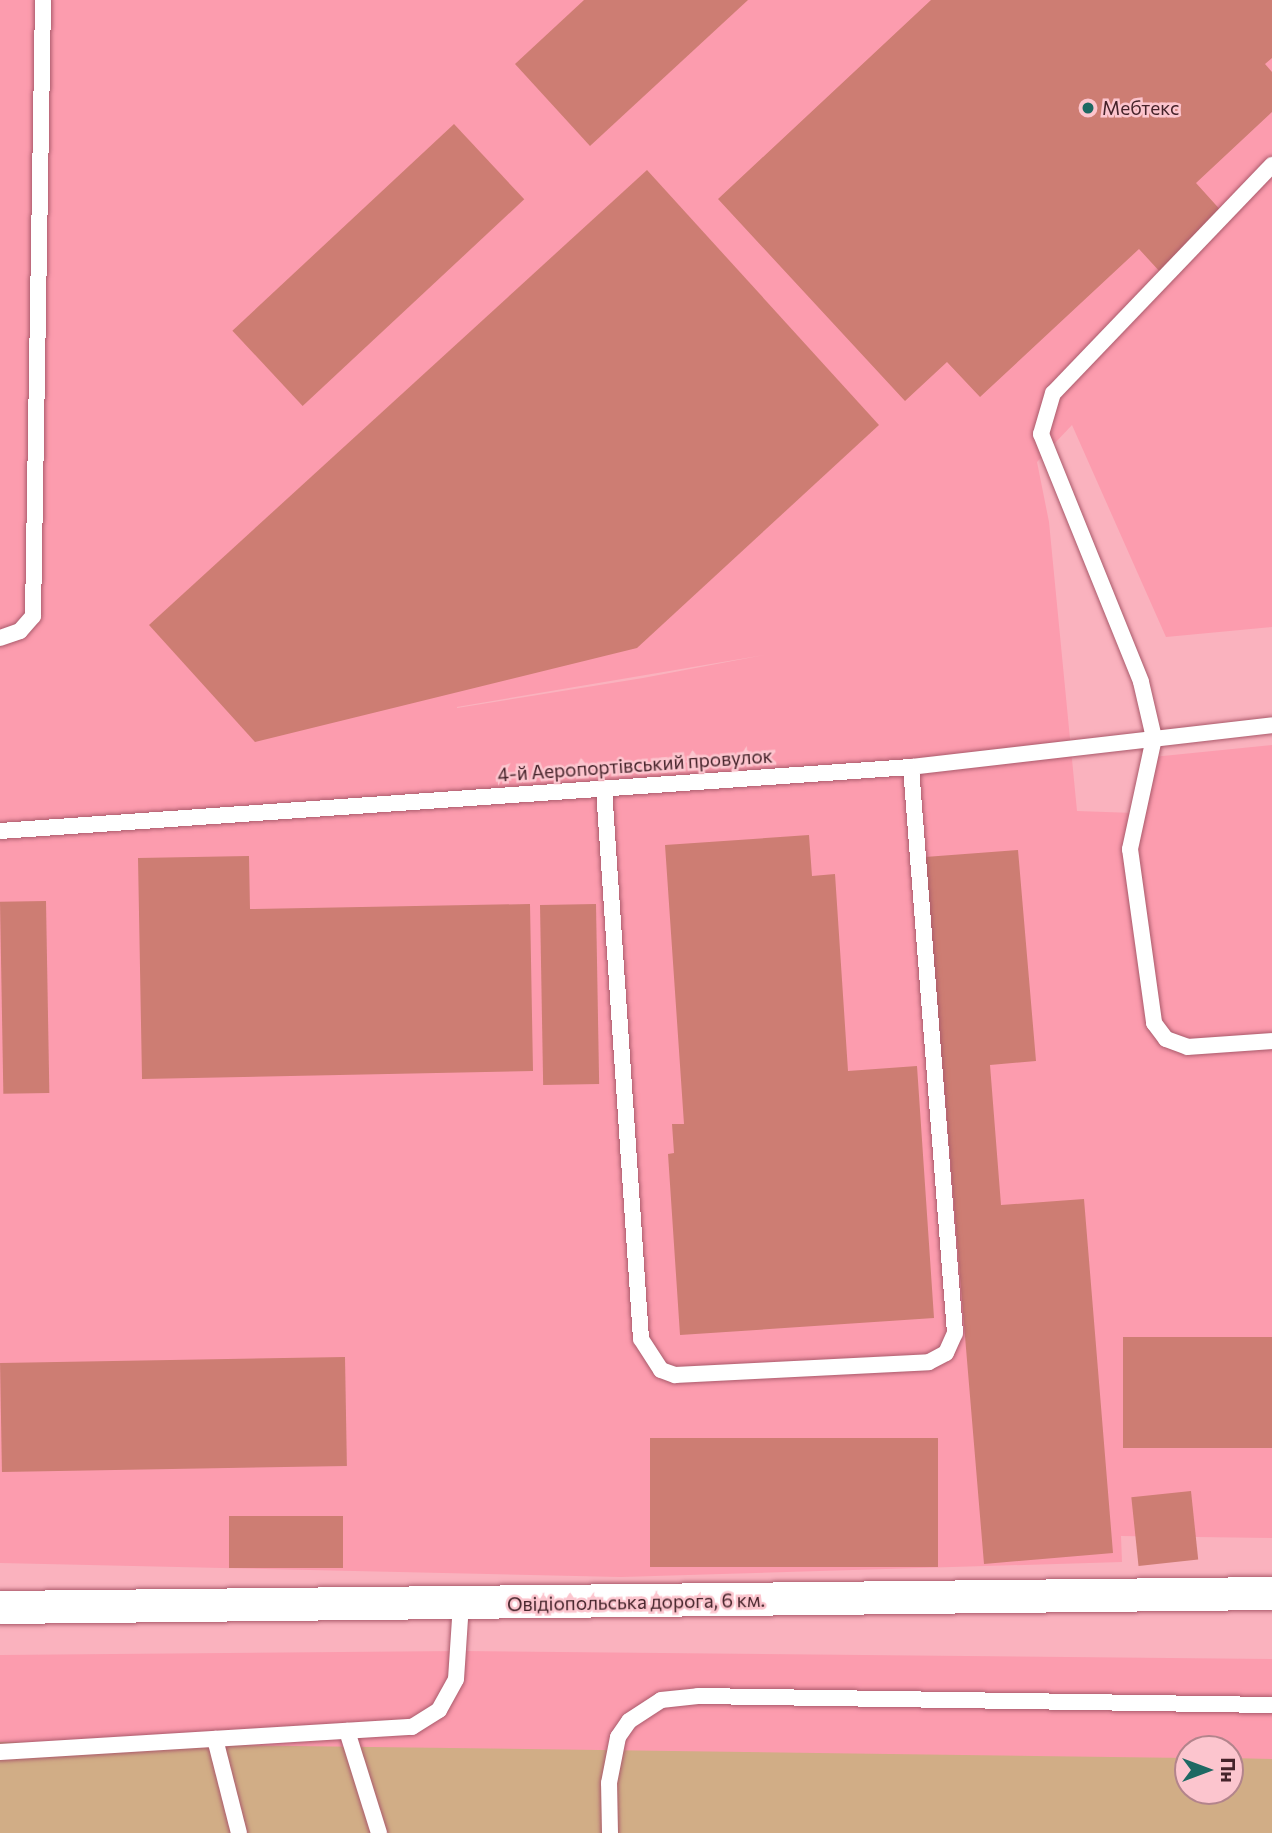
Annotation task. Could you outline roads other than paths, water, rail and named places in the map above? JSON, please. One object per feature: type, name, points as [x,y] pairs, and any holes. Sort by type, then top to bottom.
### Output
[{"type":"street","name":"Овідіопольська дорога, 6 км.","points":[[0,1607],[1272,1593]]},
{"type":"lane","points":[[0,638],[20,631],[33,616],[43,0]]},
{"type":"lane","points":[[1272,165],[1053,393],[1044,412],[1041,434],[1141,682],[1154,738],[1130,849],[1154,1023],[1166,1039],[1188,1047],[1272,1041]]},
{"type":"lane","name":"4-й Аеропортівський провулок","points":[[0,831],[911,767],[1272,725]]},
{"type":"lane","points":[[604,789],[641,1339],[661,1370],[675,1375],[929,1362],[946,1353],[955,1333],[911,767]]},
{"type":"lane","points":[[0,1752],[412,1727],[439,1710],[456,1679],[461,1604]]},
{"type":"lane","points":[[610,1833],[610,1783],[618,1737],[629,1721],[661,1700],[698,1696],[1272,1704]]},
{"type":"lane","points":[[347,1731],[379,1833]]},
{"type":"lane","points":[[215,1739],[239,1833]]},
{"type":"place","name":"Мебтекс","points":[[1088,108]]}]
